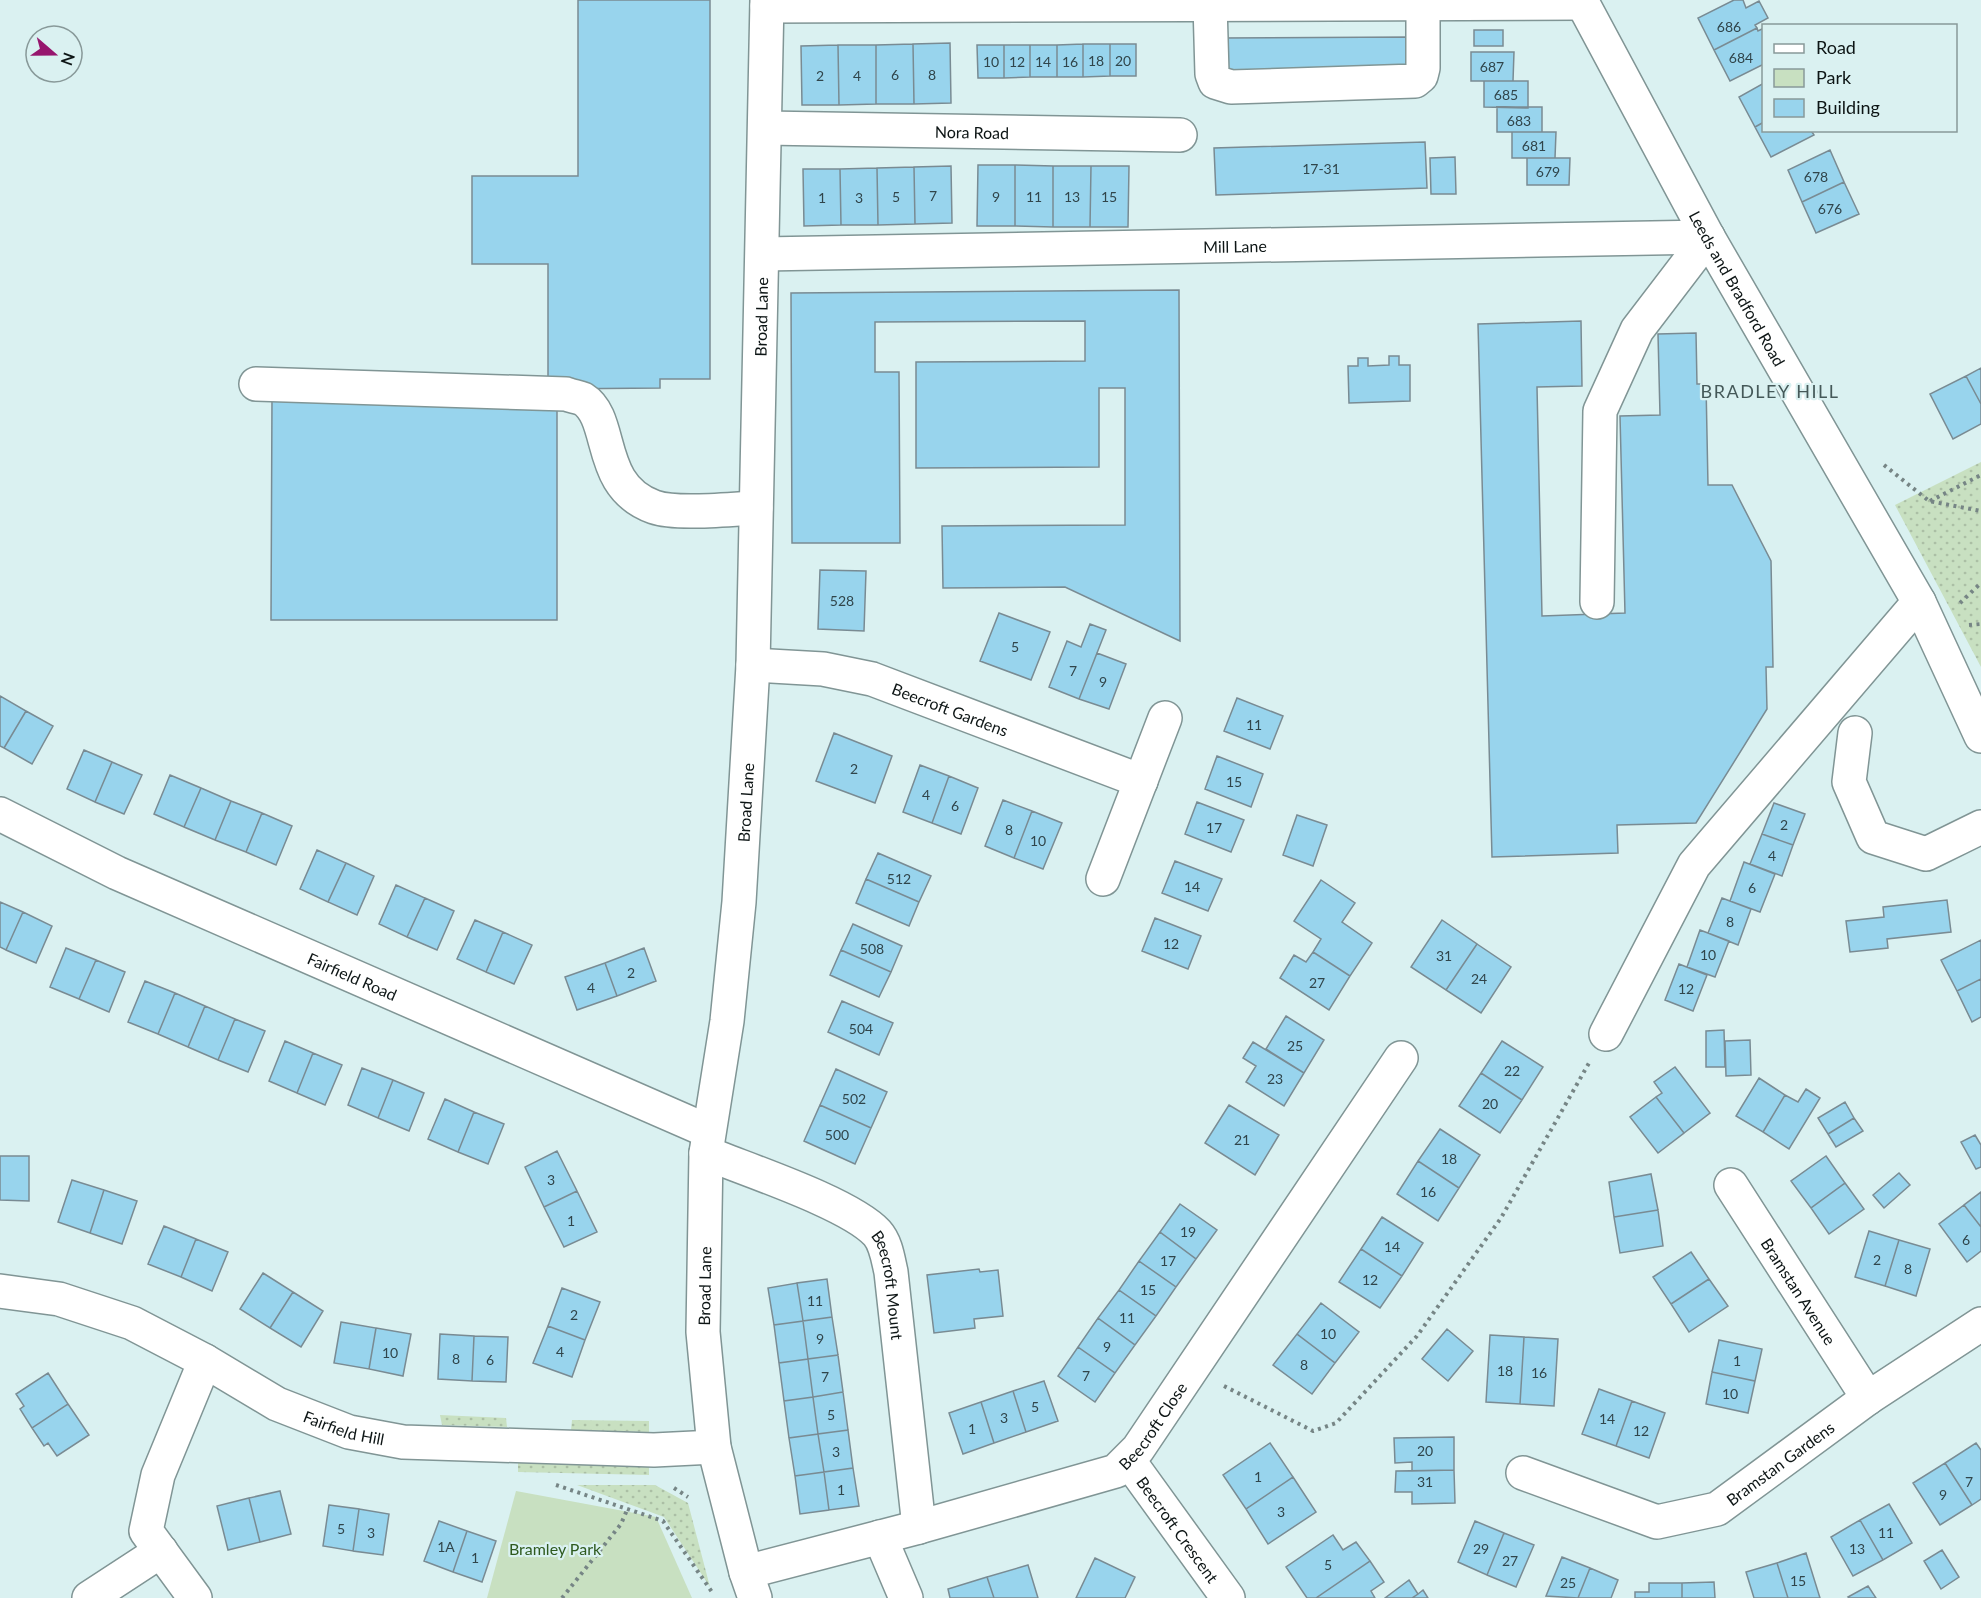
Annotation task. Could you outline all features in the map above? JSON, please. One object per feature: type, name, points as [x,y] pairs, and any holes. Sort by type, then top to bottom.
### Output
[{"type":"street","points":[[767,3],[1210,4],[1582,1]]},
{"type":"street","name":"Leeds and Bradford Road","points":[[1582,1],[1708,237],[1919,602],[1981,736]]},
{"type":"street","name":"Broad Lane","points":[[751,1585],[714,1447],[703,1332],[707,1142],[727,1020],[739,902],[753,665],[767,3]]},
{"type":"street","points":[[1210,4],[1212,74],[1215,82],[1231,87],[1415,81],[1421,76],[1423,68],[1423,3]]},
{"type":"street","name":"Nora Road","points":[[765,128],[1180,135]]},
{"type":"street","points":[[1597,603],[1600,411],[1637,330],[1708,237]]},
{"type":"street","name":"Mill Lane","points":[[763,254],[1708,237]]},
{"type":"street","points":[[256,384],[566,394],[583,399],[589,405],[598,418],[612,468],[627,490],[652,507],[668,510],[756,508]]},
{"type":"street","points":[[1606,1034],[1694,865],[1919,602]]},
{"type":"street","name":"Beecroft Gardens","points":[[753,665],[823,669],[872,679],[1141,781]]},
{"type":"street","points":[[1103,879],[1165,718]]},
{"type":"street","points":[[1855,733],[1849,782],[1873,837],[1926,854],[1981,827]]},
{"type":"street","name":"Fairfield Road","points":[[0,814],[117,873],[707,1142]]},
{"type":"street","name":"Beecroft Close","points":[[751,1585],[880,1537],[1102,1476],[1116,1471],[1129,1461],[1401,1058]]},
{"type":"street","name":"Beecroft Mount","points":[[707,1142],[844,1210],[866,1223],[878,1235],[886,1250],[891,1272],[919,1527]]},
{"type":"street","name":"Bramstan Avenue","points":[[1731,1185],[1868,1398]]},
{"type":"street","name":"Fairfield Hill","points":[[0,1291],[59,1299],[132,1323],[206,1361],[277,1404],[349,1432],[403,1442],[654,1450],[714,1447]]},
{"type":"street","name":"Bramstan Gardens","points":[[1523,1473],[1657,1522],[1717,1509],[1868,1398],[1981,1324]]},
{"type":"street","points":[[195,1598],[146,1531],[158,1475],[206,1361]]},
{"type":"street","name":"Beecroft Crescent","points":[[1129,1461],[1228,1598]]},
{"type":"street","points":[[880,1537],[906,1598]]},
{"type":"street","points":[[89,1598],[161,1551]]},
{"type":"path","points":[[1875,458],[1929,501],[1981,511]]},
{"type":"path","points":[[1929,501],[1981,475]]},
{"type":"path","points":[[1192,1370],[1313,1431],[1336,1423],[1417,1336],[1501,1218],[1606,1034]]},
{"type":"path","points":[[539,1445],[539,1479]]},
{"type":"path","points":[[539,1479],[562,1480]]},
{"type":"path","points":[[539,1479],[663,1521],[718,1598]]},
{"type":"path","points":[[670,1487],[680,1490],[694,1502]]},
{"type":"path","points":[[562,1598],[621,1524],[627,1510]]},
{"type":"path","points":[[717,1587],[718,1598]]},
{"type":"green space","points":[[1981,462],[1981,667],[1895,505]]},
{"type":"green space","points":[[440,1415],[506,1418],[507,1427],[442,1425]]},
{"type":"green space","points":[[572,1420],[649,1421],[649,1432],[571,1430]]},
{"type":"green space","points":[[518,1461],[649,1464],[649,1475],[518,1472]]},
{"type":"green space","points":[[577,1485],[655,1485],[688,1503],[710,1587],[664,1517]]},
{"type":"green space","name":"Bramley Park","points":[[516,1491],[656,1517],[692,1598],[487,1598]]},
{"type":"building","points":[[578,0],[710,0],[710,379],[660,379],[660,388],[548,389],[548,264],[472,264],[472,176],[578,176]]},
{"type":"building","points":[[1734,0],[1743,0],[1746,8],[1759,1],[1768,18],[1755,25],[1757,28],[1714,50],[1698,18]]},
{"type":"building","points":[[1757,28],[1758,31],[1762,29],[1762,65],[1730,81],[1714,50]]},
{"type":"building","points":[[1474,30],[1503,30],[1503,46],[1474,46]]},
{"type":"building","points":[[1410,37],[1411,69],[1221,70],[1221,38]]},
{"type":"building","points":[[950,43],[951,103],[914,104],[913,44]]},
{"type":"building","points":[[913,44],[914,104],[876,104],[876,45]]},
{"type":"building","points":[[1083,44],[1110,44],[1110,76],[1083,77]]},
{"type":"building","points":[[1083,44],[1083,77],[1057,77],[1057,45]]},
{"type":"building","points":[[1110,44],[1136,44],[1136,76],[1110,76]]},
{"type":"building","points":[[838,45],[876,45],[876,104],[839,105]]},
{"type":"building","points":[[838,45],[839,105],[802,105],[801,46]]},
{"type":"building","points":[[977,45],[1004,45],[1004,78],[978,78]]},
{"type":"building","points":[[1004,45],[1030,45],[1030,77],[1004,78]]},
{"type":"building","points":[[1030,45],[1057,45],[1057,77],[1030,77]]},
{"type":"building","points":[[1471,52],[1514,52],[1513,81],[1471,81]]},
{"type":"building","points":[[1484,81],[1528,81],[1528,108],[1484,107]]},
{"type":"building","points":[[1762,84],[1762,123],[1755,127],[1739,97]]},
{"type":"building","points":[[1497,107],[1542,107],[1542,132],[1497,132]]},
{"type":"building","points":[[1762,123],[1762,132],[1812,132],[1814,135],[1771,157],[1755,127]]},
{"type":"building","points":[[1512,132],[1556,132],[1555,158],[1512,158]]},
{"type":"building","points":[[1425,142],[1427,188],[1216,195],[1214,148]]},
{"type":"building","points":[[1830,150],[1844,182],[1802,202],[1788,170]]},
{"type":"building","points":[[1455,157],[1456,194],[1431,194],[1430,158]]},
{"type":"building","points":[[1527,158],[1570,158],[1569,185],[1527,185]]},
{"type":"building","points":[[978,165],[1015,165],[1015,226],[977,226]]},
{"type":"building","points":[[1015,165],[1053,166],[1053,227],[1015,226]]},
{"type":"building","points":[[951,166],[952,223],[915,224],[914,167]]},
{"type":"building","points":[[1053,166],[1091,166],[1090,227],[1053,227]]},
{"type":"building","points":[[1091,166],[1129,166],[1128,227],[1090,227]]},
{"type":"building","points":[[914,167],[915,224],[878,225],[877,168]]},
{"type":"building","points":[[877,168],[878,225],[841,225],[840,169]]},
{"type":"building","points":[[803,169],[840,169],[841,225],[804,226]]},
{"type":"building","points":[[1844,182],[1859,214],[1816,233],[1802,202]]},
{"type":"building","points":[[1179,290],[1180,641],[1065,587],[943,588],[942,526],[1125,525],[1125,388],[1099,388],[1099,467],[916,468],[916,362],[1085,361],[1085,321],[875,322],[875,372],[899,372],[900,543],[792,543],[791,293]]},
{"type":"building","points":[[1581,321],[1582,386],[1537,387],[1542,616],[1625,613],[1620,416],[1660,415],[1658,334],[1696,333],[1697,384],[1706,384],[1708,485],[1732,485],[1771,561],[1773,667],[1766,667],[1767,709],[1696,823],[1617,825],[1618,853],[1492,857],[1478,324]]},
{"type":"building","points":[[1389,356],[1399,356],[1399,365],[1410,365],[1410,401],[1349,403],[1348,366],[1358,366],[1358,358],[1368,358],[1368,366],[1389,365]]},
{"type":"building","points":[[1981,368],[1981,404],[1966,376]]},
{"type":"building","points":[[1966,376],[1981,404],[1981,424],[1953,439],[1930,394]]},
{"type":"building","points":[[272,397],[557,397],[557,620],[271,620]]},
{"type":"building","points":[[820,570],[866,571],[864,631],[818,629]]},
{"type":"building","points":[[999,613],[1050,632],[1031,680],[980,661]]},
{"type":"building","points":[[1090,624],[1106,630],[1079,699],[1049,687],[1067,641],[1081,647]]},
{"type":"building","points":[[1097,653],[1126,664],[1109,709],[1079,699]]},
{"type":"building","points":[[0,696],[26,711],[4,748],[0,746]]},
{"type":"building","points":[[1237,698],[1283,716],[1270,749],[1224,731]]},
{"type":"building","points":[[26,711],[53,726],[32,764],[4,748]]},
{"type":"building","points":[[834,733],[892,756],[875,803],[816,781]]},
{"type":"building","points":[[84,750],[112,762],[95,802],[67,789]]},
{"type":"building","points":[[1217,756],[1263,774],[1251,807],[1205,789]]},
{"type":"building","points":[[112,762],[142,775],[124,814],[95,802]]},
{"type":"building","points":[[920,765],[949,776],[932,823],[903,812]]},
{"type":"building","points":[[170,775],[201,788],[184,827],[154,814]]},
{"type":"building","points":[[949,776],[978,788],[961,834],[932,823]]},
{"type":"building","points":[[201,788],[231,801],[215,840],[184,827]]},
{"type":"building","points":[[1003,800],[1032,811],[1014,858],[985,846]]},
{"type":"building","points":[[231,801],[262,813],[246,852],[215,840]]},
{"type":"building","points":[[1197,802],[1244,820],[1231,852],[1185,834]]},
{"type":"building","points":[[1774,803],[1805,814],[1793,845],[1762,834]]},
{"type":"building","points":[[1032,811],[1062,823],[1043,869],[1014,858]]},
{"type":"building","points":[[262,813],[292,826],[276,865],[246,852]]},
{"type":"building","points":[[1297,815],[1327,825],[1313,866],[1283,855]]},
{"type":"building","points":[[1762,834],[1793,845],[1782,876],[1750,864]]},
{"type":"building","points":[[317,850],[346,863],[328,902],[300,889]]},
{"type":"building","points":[[878,853],[931,876],[919,902],[866,879]]},
{"type":"building","points":[[1175,861],[1222,879],[1208,911],[1162,893]]},
{"type":"building","points":[[1744,862],[1775,874],[1760,912],[1730,901]]},
{"type":"building","points":[[346,863],[374,876],[357,915],[328,902]]},
{"type":"building","points":[[866,879],[919,902],[909,926],[856,903]]},
{"type":"building","points":[[1321,880],[1355,903],[1342,922],[1372,943],[1350,976],[1313,952],[1321,939],[1294,921]]},
{"type":"building","points":[[396,885],[425,898],[407,937],[379,924]]},
{"type":"building","points":[[425,898],[454,911],[437,950],[407,937]]},
{"type":"building","points":[[1722,898],[1751,909],[1738,945],[1708,933]]},
{"type":"building","points":[[1947,900],[1951,932],[1887,939],[1888,948],[1850,952],[1846,921],[1884,917],[1883,907]]},
{"type":"building","points":[[0,902],[23,912],[6,950],[0,947]]},
{"type":"building","points":[[23,912],[52,926],[36,963],[6,950]]},
{"type":"building","points":[[1155,918],[1201,936],[1188,969],[1142,951]]},
{"type":"building","points":[[475,920],[503,932],[486,972],[457,959]]},
{"type":"building","points":[[1442,920],[1477,944],[1446,990],[1411,967]]},
{"type":"building","points":[[853,924],[902,946],[891,972],[841,950]]},
{"type":"building","points":[[1700,930],[1729,941],[1715,977],[1687,967]]},
{"type":"building","points":[[503,932],[532,945],[514,984],[486,972]]},
{"type":"building","points":[[1981,940],[1981,979],[1957,991],[1941,960]]},
{"type":"building","points":[[1477,944],[1511,967],[1481,1013],[1446,990]]},
{"type":"building","points":[[66,948],[96,960],[79,999],[50,987]]},
{"type":"building","points":[[644,948],[656,981],[617,996],[605,963]]},
{"type":"building","points":[[841,950],[891,972],[879,997],[830,975]]},
{"type":"building","points":[[1313,952],[1350,976],[1329,1010],[1280,978],[1294,955],[1306,962]]},
{"type":"building","points":[[96,960],[125,972],[109,1012],[79,999]]},
{"type":"building","points":[[605,963],[617,996],[577,1010],[565,977]]},
{"type":"building","points":[[1679,964],[1707,975],[1693,1011],[1665,1000]]},
{"type":"building","points":[[1981,979],[1981,1017],[1972,1022],[1957,991]]},
{"type":"building","points":[[145,981],[175,993],[158,1034],[128,1022]]},
{"type":"building","points":[[175,993],[205,1006],[188,1047],[158,1034]]},
{"type":"building","points":[[842,1001],[893,1023],[879,1055],[828,1032]]},
{"type":"building","points":[[205,1006],[235,1019],[218,1060],[188,1047]]},
{"type":"building","points":[[1286,1016],[1324,1040],[1304,1073],[1266,1049]]},
{"type":"building","points":[[235,1019],[265,1031],[248,1072],[218,1060]]},
{"type":"building","points":[[1724,1030],[1725,1067],[1706,1067],[1706,1031]]},
{"type":"building","points":[[1750,1040],[1751,1075],[1726,1076],[1725,1041]]},
{"type":"building","points":[[285,1041],[313,1053],[297,1093],[269,1081]]},
{"type":"building","points":[[1502,1041],[1543,1067],[1522,1100],[1481,1073]]},
{"type":"building","points":[[1253,1042],[1304,1073],[1284,1106],[1246,1082],[1256,1066],[1243,1058]]},
{"type":"building","points":[[313,1053],[342,1065],[325,1105],[297,1093]]},
{"type":"building","points":[[1675,1067],[1710,1113],[1684,1133],[1656,1097],[1662,1093],[1654,1082]]},
{"type":"building","points":[[362,1068],[393,1080],[378,1118],[348,1105]]},
{"type":"building","points":[[836,1069],[887,1092],[871,1128],[820,1105]]},
{"type":"building","points":[[1481,1073],[1522,1100],[1500,1133],[1459,1106]]},
{"type":"building","points":[[1759,1078],[1785,1095],[1763,1132],[1736,1116]]},
{"type":"building","points":[[393,1080],[424,1093],[409,1131],[378,1118]]},
{"type":"building","points":[[1806,1089],[1820,1098],[1789,1149],[1763,1132],[1785,1095],[1798,1102]]},
{"type":"building","points":[[1656,1097],[1684,1133],[1658,1153],[1630,1117]]},
{"type":"building","points":[[445,1099],[474,1112],[458,1152],[428,1139]]},
{"type":"building","points":[[1845,1102],[1854,1118],[1828,1134],[1818,1118]]},
{"type":"building","points":[[820,1105],[871,1128],[855,1164],[804,1141]]},
{"type":"building","points":[[1229,1105],[1279,1135],[1255,1175],[1205,1143]]},
{"type":"building","points":[[474,1112],[504,1124],[488,1164],[458,1152]]},
{"type":"building","points":[[1854,1118],[1863,1131],[1836,1147],[1828,1134]]},
{"type":"building","points":[[1440,1129],[1480,1155],[1459,1188],[1418,1161]]},
{"type":"building","points":[[1975,1135],[1981,1145],[1981,1167],[1976,1169],[1961,1142]]},
{"type":"building","points":[[557,1151],[577,1191],[544,1207],[525,1167]]},
{"type":"building","points":[[0,1156],[29,1156],[29,1201],[0,1200]]},
{"type":"building","points":[[1826,1156],[1845,1183],[1811,1208],[1791,1181]]},
{"type":"building","points":[[1418,1161],[1459,1188],[1438,1221],[1397,1194]]},
{"type":"building","points":[[1899,1173],[1910,1185],[1884,1208],[1873,1195]]},
{"type":"building","points":[[1651,1174],[1658,1210],[1614,1217],[1609,1182]]},
{"type":"building","points":[[72,1180],[104,1190],[90,1233],[58,1222]]},
{"type":"building","points":[[1845,1183],[1864,1209],[1829,1234],[1811,1208]]},
{"type":"building","points":[[104,1190],[137,1201],[122,1244],[90,1233]]},
{"type":"building","points":[[577,1191],[597,1232],[564,1247],[544,1207]]},
{"type":"building","points":[[1981,1192],[1981,1227],[1964,1205]]},
{"type":"building","points":[[1180,1204],[1217,1230],[1196,1259],[1160,1232]]},
{"type":"building","points":[[1964,1205],[1981,1227],[1981,1251],[1967,1262],[1939,1224]]},
{"type":"building","points":[[1658,1210],[1663,1246],[1620,1253],[1614,1217]]},
{"type":"building","points":[[1382,1217],[1423,1243],[1402,1276],[1361,1249]]},
{"type":"building","points":[[164,1226],[196,1239],[181,1277],[148,1264]]},
{"type":"building","points":[[1869,1231],[1899,1240],[1885,1286],[1855,1277]]},
{"type":"building","points":[[1160,1232],[1196,1259],[1176,1287],[1139,1261]]},
{"type":"building","points":[[196,1239],[228,1252],[212,1291],[181,1277]]},
{"type":"building","points":[[1899,1240],[1930,1249],[1916,1296],[1885,1286]]},
{"type":"building","points":[[1361,1249],[1402,1276],[1380,1308],[1339,1282]]},
{"type":"building","points":[[1691,1252],[1709,1279],[1671,1304],[1653,1277]]},
{"type":"building","points":[[1139,1261],[1176,1287],[1156,1316],[1119,1290]]},
{"type":"building","points":[[979,1269],[980,1272],[998,1270],[1003,1316],[974,1319],[975,1328],[934,1333],[927,1275]]},
{"type":"building","points":[[263,1273],[293,1292],[270,1328],[240,1309]]},
{"type":"building","points":[[827,1279],[832,1317],[803,1321],[797,1283]]},
{"type":"building","points":[[1709,1279],[1728,1306],[1689,1332],[1671,1304]]},
{"type":"building","points":[[797,1283],[803,1321],[774,1325],[768,1288]]},
{"type":"building","points":[[562,1288],[600,1302],[585,1340],[548,1326]]},
{"type":"building","points":[[1119,1290],[1156,1316],[1135,1345],[1098,1318]]},
{"type":"building","points":[[293,1292],[323,1311],[301,1347],[270,1328]]},
{"type":"building","points":[[1321,1303],[1359,1332],[1335,1363],[1297,1334]]},
{"type":"building","points":[[832,1317],[838,1355],[808,1359],[803,1321]]},
{"type":"building","points":[[1098,1318],[1135,1345],[1115,1373],[1078,1347]]},
{"type":"building","points":[[803,1321],[808,1359],[779,1363],[774,1325]]},
{"type":"building","points":[[341,1322],[376,1328],[369,1369],[334,1363]]},
{"type":"building","points":[[548,1326],[585,1340],[572,1377],[533,1363]]},
{"type":"building","points":[[376,1328],[411,1334],[403,1376],[369,1369]]},
{"type":"building","points":[[1447,1329],[1473,1351],[1448,1381],[1422,1359]]},
{"type":"building","points":[[440,1334],[474,1336],[472,1381],[438,1379]]},
{"type":"building","points":[[1297,1334],[1335,1363],[1312,1394],[1273,1365]]},
{"type":"building","points":[[1490,1335],[1524,1337],[1520,1404],[1486,1402]]},
{"type":"building","points":[[474,1336],[508,1337],[506,1382],[472,1381]]},
{"type":"building","points":[[1524,1337],[1558,1339],[1554,1406],[1520,1404]]},
{"type":"building","points":[[1719,1340],[1762,1349],[1755,1381],[1712,1372]]},
{"type":"building","points":[[1078,1347],[1115,1373],[1095,1402],[1058,1376]]},
{"type":"building","points":[[838,1355],[843,1392],[813,1397],[808,1359]]},
{"type":"building","points":[[808,1359],[813,1397],[784,1401],[779,1363]]},
{"type":"building","points":[[1712,1372],[1755,1381],[1748,1413],[1706,1404]]},
{"type":"building","points":[[48,1373],[68,1404],[32,1428],[20,1409],[24,1406],[16,1394]]},
{"type":"building","points":[[1044,1381],[1058,1421],[1026,1432],[1013,1391]]},
{"type":"building","points":[[1599,1389],[1632,1401],[1616,1446],[1582,1434]]},
{"type":"building","points":[[1013,1391],[1026,1432],[994,1443],[981,1402]]},
{"type":"building","points":[[843,1392],[848,1430],[818,1434],[813,1397]]},
{"type":"building","points":[[813,1397],[818,1434],[789,1438],[784,1401]]},
{"type":"building","points":[[1632,1401],[1665,1413],[1649,1458],[1616,1446]]},
{"type":"building","points":[[981,1402],[994,1443],[963,1454],[949,1413]]},
{"type":"building","points":[[68,1404],[89,1435],[57,1456],[48,1443],[44,1446],[32,1428]]},
{"type":"building","points":[[848,1430],[853,1468],[824,1472],[818,1434]]},
{"type":"building","points":[[818,1434],[824,1472],[795,1476],[789,1438]]},
{"type":"building","points":[[1454,1437],[1454,1470],[1412,1471],[1412,1462],[1395,1463],[1394,1438]]},
{"type":"building","points":[[1270,1443],[1293,1477],[1246,1509],[1223,1475]]},
{"type":"building","points":[[1976,1443],[1981,1450],[1981,1499],[1972,1505],[1945,1463]]},
{"type":"building","points":[[1945,1463],[1972,1505],[1940,1525],[1913,1483]]},
{"type":"building","points":[[853,1468],[859,1506],[829,1510],[824,1472]]},
{"type":"building","points":[[1454,1470],[1455,1503],[1412,1504],[1412,1492],[1395,1492],[1396,1471]]},
{"type":"building","points":[[824,1472],[829,1510],[800,1514],[795,1476]]},
{"type":"building","points":[[1293,1477],[1316,1512],[1268,1544],[1246,1509]]},
{"type":"building","points":[[280,1491],[291,1534],[260,1542],[249,1498]]},
{"type":"building","points":[[249,1498],[260,1542],[228,1550],[217,1506]]},
{"type":"building","points":[[1889,1504],[1912,1543],[1883,1560],[1860,1520]]},
{"type":"building","points":[[329,1505],[359,1509],[353,1551],[323,1546]]},
{"type":"building","points":[[359,1509],[389,1514],[383,1555],[353,1551]]},
{"type":"building","points":[[1860,1520],[1883,1560],[1853,1576],[1831,1537]]},
{"type":"building","points":[[439,1521],[467,1531],[453,1572],[424,1561]]},
{"type":"building","points":[[1475,1521],[1504,1533],[1487,1575],[1458,1562]]},
{"type":"building","points":[[467,1531],[496,1541],[482,1582],[453,1572]]},
{"type":"building","points":[[1504,1533],[1534,1545],[1516,1587],[1487,1575]]},
{"type":"building","points":[[1333,1535],[1343,1550],[1356,1542],[1370,1561],[1316,1598],[1307,1598],[1286,1567]]},
{"type":"building","points":[[1942,1550],[1959,1577],[1941,1589],[1924,1561]]},
{"type":"building","points":[[1806,1553],[1820,1598],[1788,1598],[1777,1563]]},
{"type":"building","points":[[1562,1557],[1590,1568],[1578,1598],[1546,1596]]},
{"type":"building","points":[[1095,1558],[1135,1577],[1125,1598],[1076,1598]]},
{"type":"building","points":[[1370,1561],[1384,1582],[1371,1591],[1375,1598],[1316,1598]]},
{"type":"building","points":[[1777,1563],[1788,1598],[1754,1598],[1746,1572]]},
{"type":"building","points":[[1028,1565],[1038,1598],[994,1598],[987,1577]]},
{"type":"building","points":[[1590,1568],[1618,1580],[1611,1598],[1578,1598]]},
{"type":"building","points":[[987,1577],[994,1598],[950,1598],[948,1589]]},
{"type":"building","points":[[1409,1580],[1418,1594],[1412,1598],[1385,1598]]},
{"type":"building","points":[[1714,1582],[1715,1598],[1682,1598],[1682,1583]]},
{"type":"building","points":[[1649,1583],[1682,1583],[1682,1598],[1635,1598],[1635,1592],[1649,1592]]},
{"type":"building","points":[[1868,1586],[1876,1598],[1848,1597]]},
{"type":"building","points":[[1423,1590],[1428,1598],[1412,1598],[1418,1594]]},
{"type":"district","name":"BRADLEY HILL","points":[[1770,391]]}]
